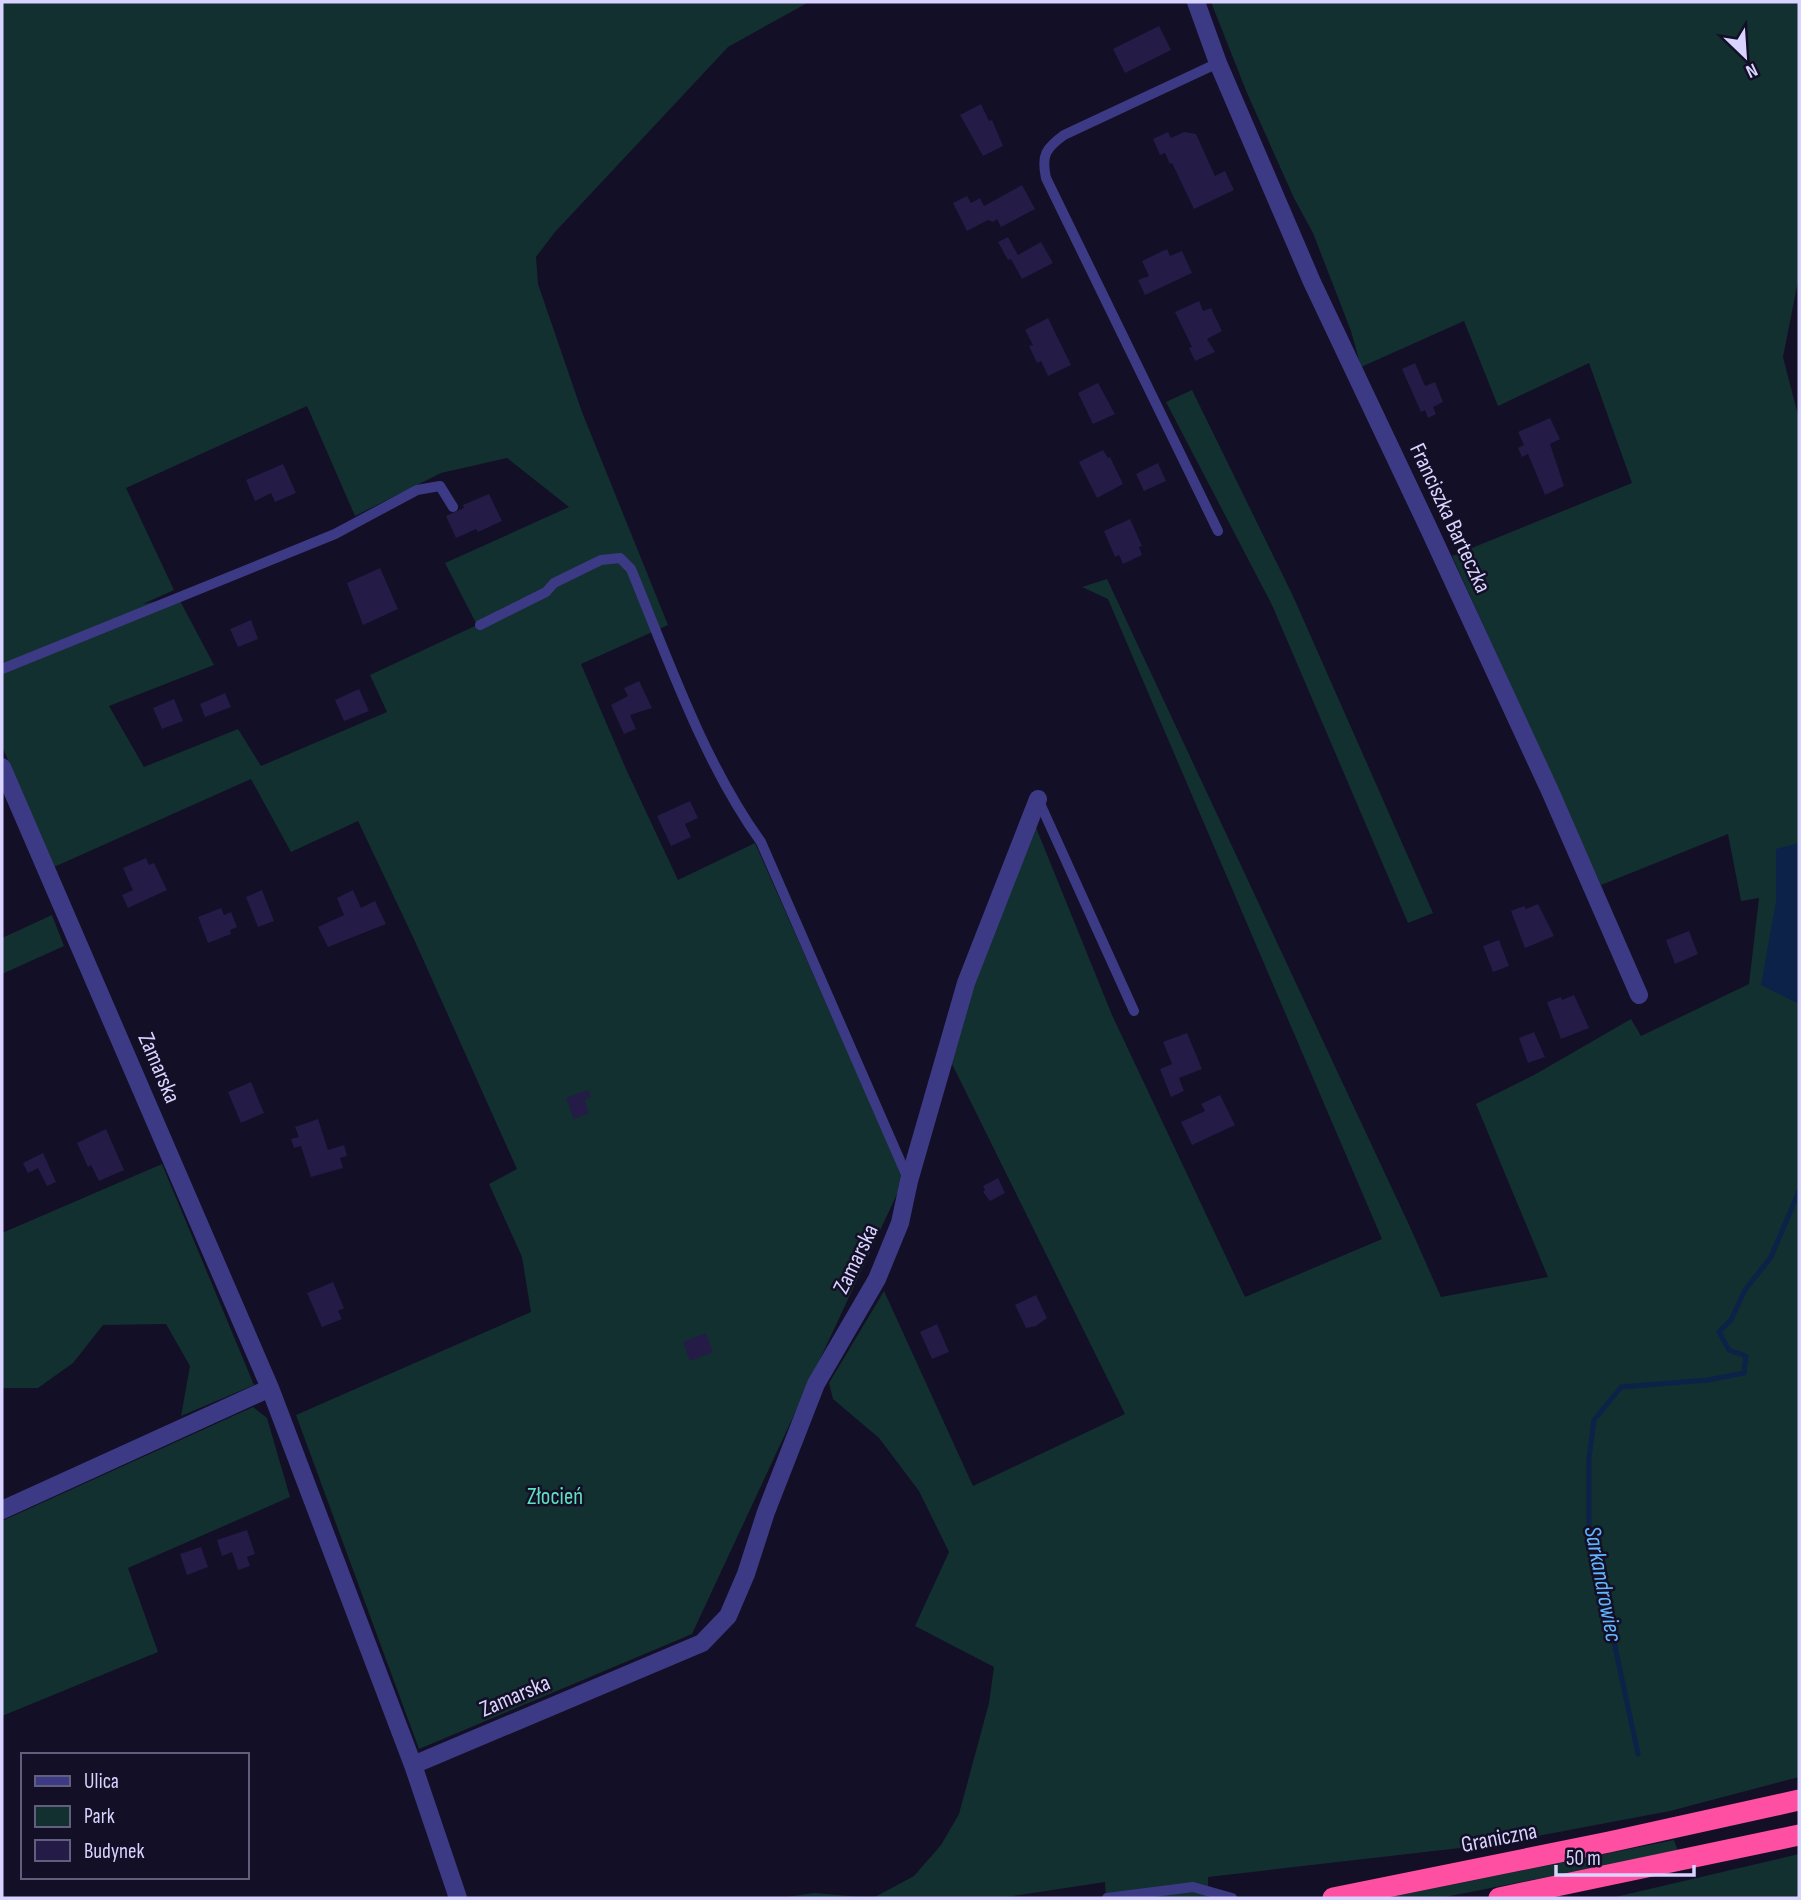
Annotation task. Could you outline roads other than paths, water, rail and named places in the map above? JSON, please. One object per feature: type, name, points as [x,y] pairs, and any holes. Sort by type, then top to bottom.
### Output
[{"type":"highway","name":"Graniczna","points":[[1333,1898],[1799,1800]]},
{"type":"highway","points":[[1499,1898],[1799,1835]]},
{"type":"street","name":"Franciszka Barteczka","points":[[1196,2],[1218,62],[1328,318],[1544,779],[1639,995]]},
{"type":"street","name":"Zamarska","points":[[2,767],[270,1388],[413,1765],[458,1898]]},
{"type":"street","name":"Zamarska","points":[[413,1765],[702,1643],[728,1616],[816,1384],[877,1279],[900,1223],[909,1181],[966,983],[1038,799]]},
{"type":"street","points":[[2,1510],[270,1388]]},
{"type":"lane","points":[[1218,62],[1064,135],[1049,145],[1043,162],[1046,178],[1218,531]]},
{"type":"lane","points":[[2,669],[335,534],[417,490],[440,486],[453,507]]},
{"type":"lane","points":[[480,625],[546,592],[554,583],[601,560],[620,558],[631,569],[697,728],[738,808],[761,842],[909,1181]]},
{"type":"lane","name":"Zamarska","points":[[1038,799],[1134,1011]]},
{"type":"lane","points":[[1107,1898],[1193,1888],[1233,1898]]},
{"type":"water","points":[[1799,843],[1799,1004],[1761,985],[1776,901],[1776,849]]},
{"type":"waterway","name":"Sarkandrowiec","points":[[1638,1754],[1589,1525],[1589,1458],[1594,1420],[1621,1387],[1708,1380],[1744,1373],[1746,1356],[1729,1350],[1719,1332],[1731,1320],[1745,1290],[1771,1257],[1799,1191]]},
{"type":"park label","name":"Złocień","points":[[555,1497]]}]
